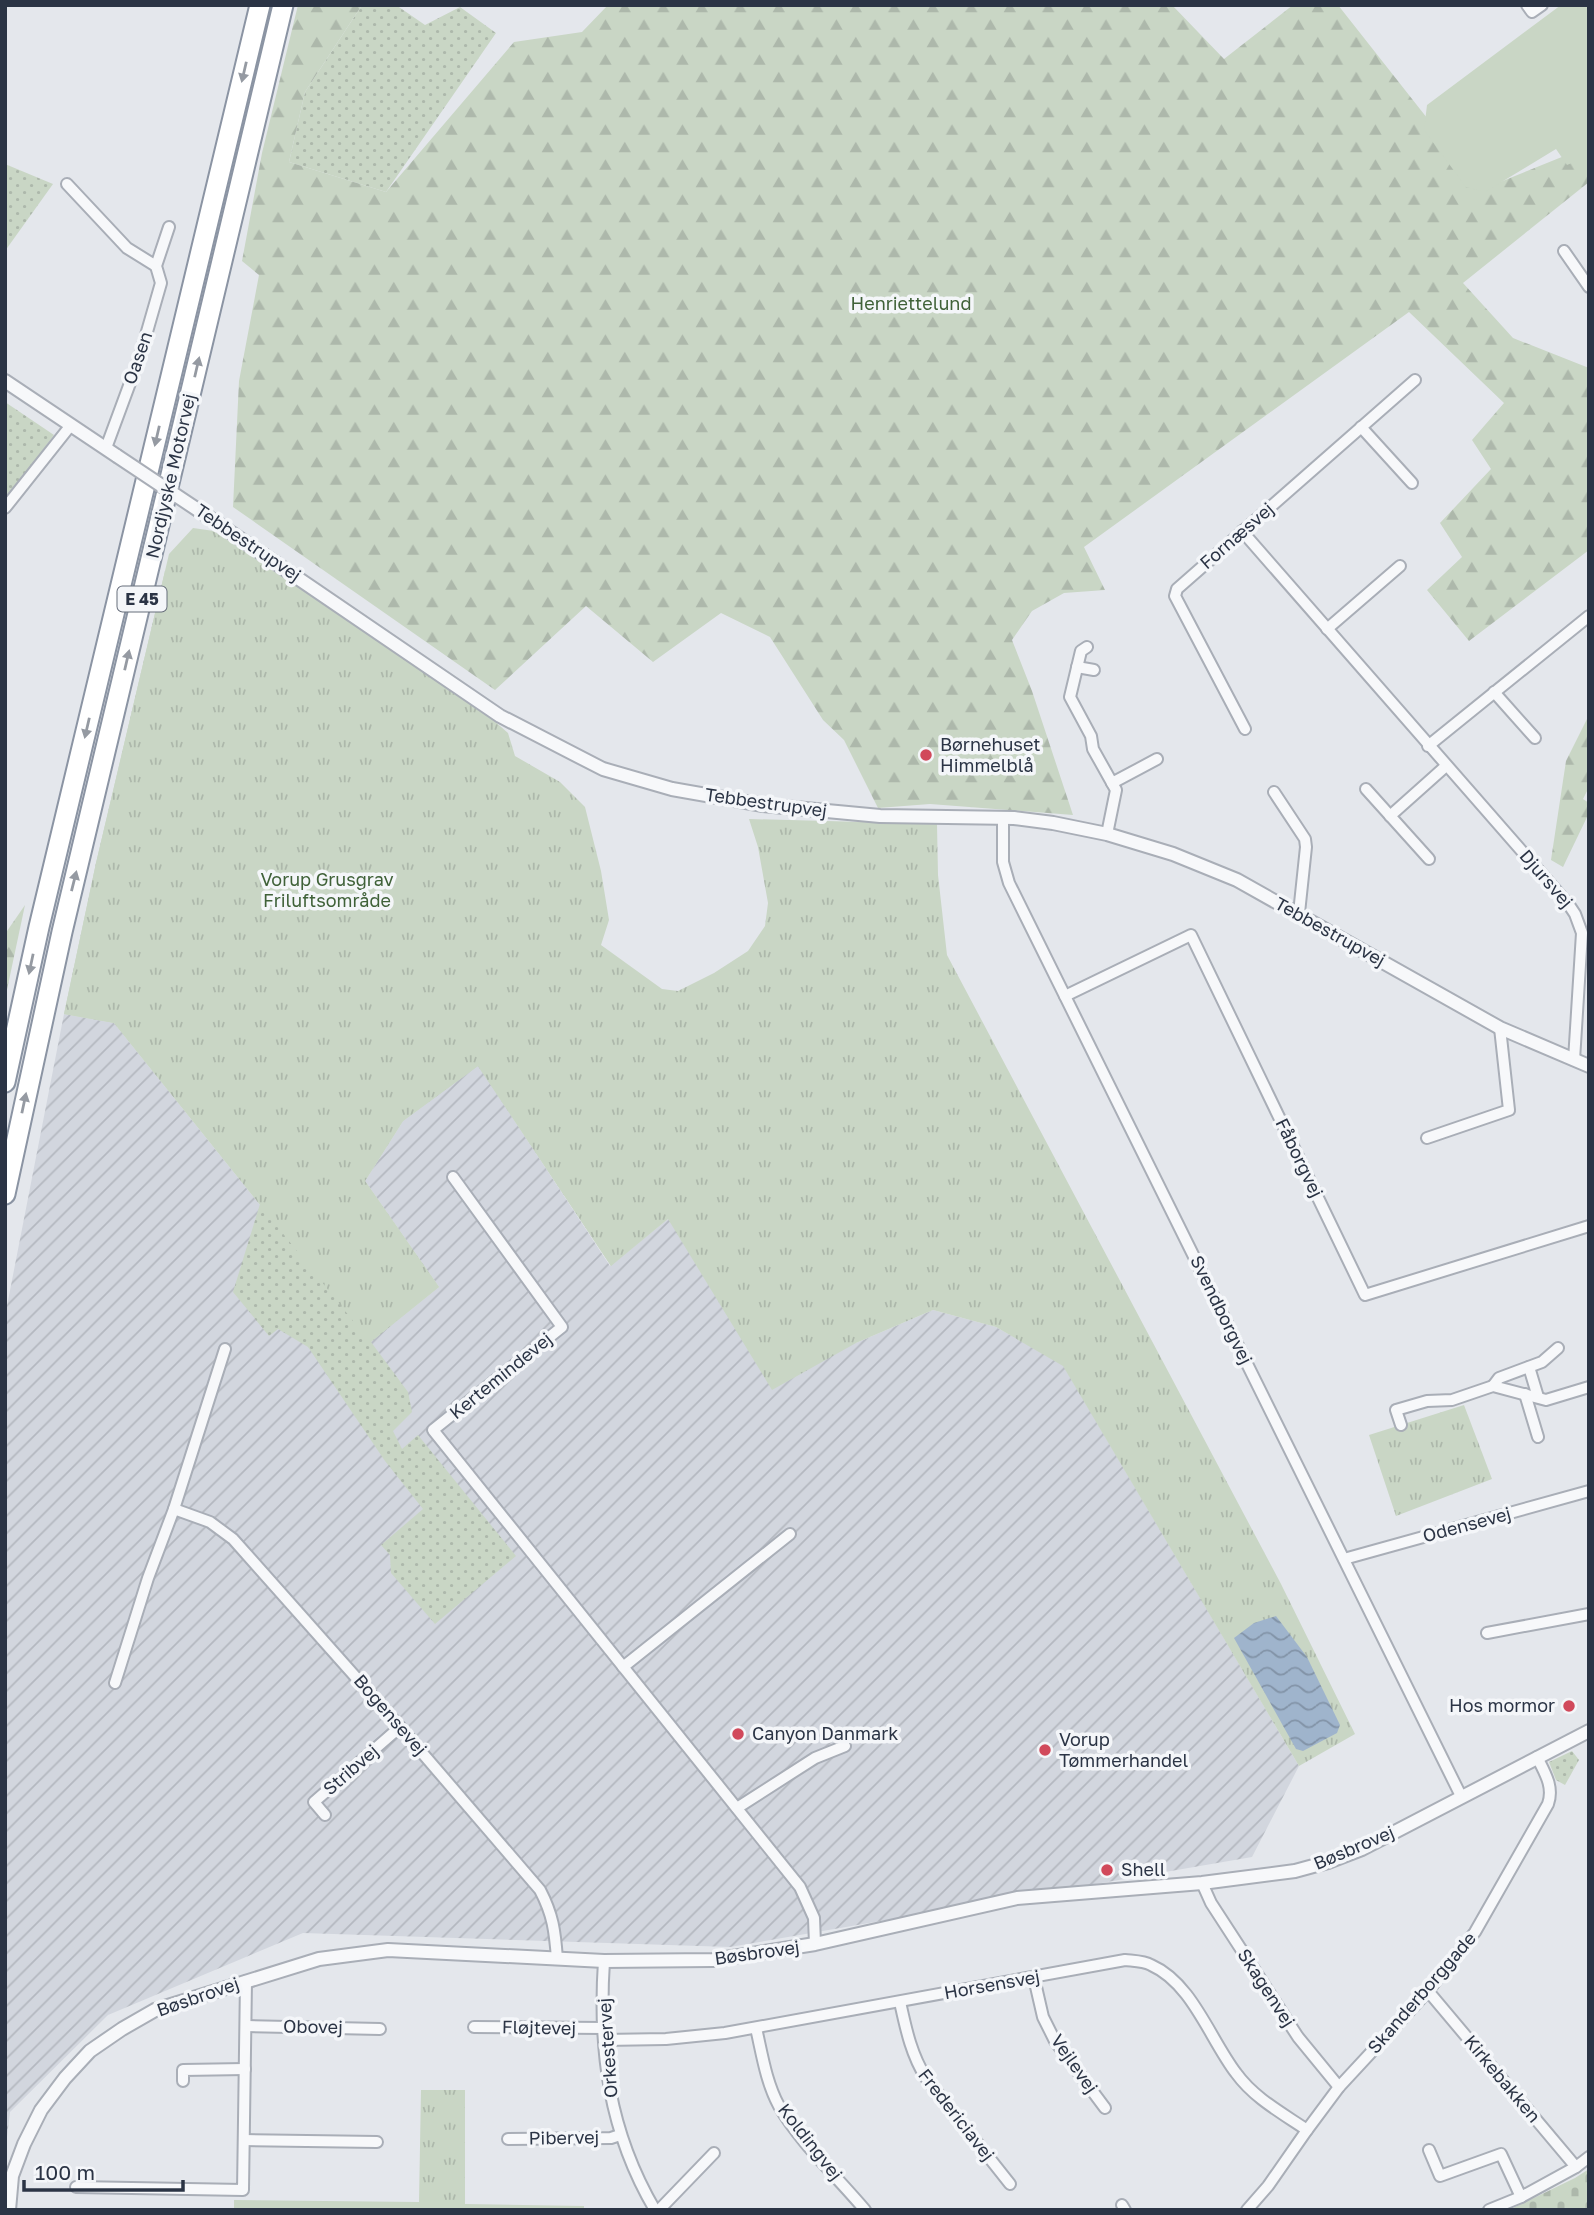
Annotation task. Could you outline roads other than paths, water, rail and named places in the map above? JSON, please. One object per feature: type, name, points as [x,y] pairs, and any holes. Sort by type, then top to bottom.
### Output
[{"type":"highway","name":"Nordjyske Motorvej","points":[[5,1082],[39,927],[260,5]]},
{"type":"highway","name":"Nordjyske Motorvej","points":[[5,1194],[62,932],[283,5]]},
{"type":"street","points":[[1527,5],[1532,12],[1542,5]]},
{"type":"street","points":[[67,184],[127,248],[156,266]]},
{"type":"street","name":"Oasen","points":[[106,448],[140,356],[161,284],[156,266],[169,227]]},
{"type":"street","points":[[1564,251],[1589,287]]},
{"type":"street","name":"Fornæsvej","points":[[1245,729],[1175,596],[1177,589],[1415,380]]},
{"type":"street","name":"Tebbestrupvej","points":[[5,381],[500,716],[603,769],[672,789],[764,805],[880,816],[1003,818],[1053,823],[1107,834],[1214,870],[1299,914],[1500,1028],[1589,1066]]},
{"type":"street","points":[[5,508],[71,425]]},
{"type":"street","points":[[1361,427],[1412,483]]},
{"type":"street","name":"Djursvej","points":[[1242,531],[1575,914],[1586,933],[1574,1060]]},
{"type":"street","points":[[1327,629],[1400,566]]},
{"type":"street","points":[[1428,746],[1589,616]]},
{"type":"street","points":[[1087,647],[1080,651],[1070,697],[1091,736],[1093,749],[1116,790],[1107,834]]},
{"type":"street","points":[[1077,667],[1094,670]]},
{"type":"street","points":[[1494,692],[1535,738]]},
{"type":"street","points":[[1112,783],[1157,759]]},
{"type":"street","points":[[1390,816],[1446,766]]},
{"type":"street","points":[[1366,789],[1429,859]]},
{"type":"street","points":[[1274,792],[1305,839],[1299,914]]},
{"type":"street","name":"Svendborgvej","points":[[1003,818],[1003,862],[1009,883],[1461,1796]]},
{"type":"street","name":"Fåborgvej","points":[[1065,996],[1191,935],[1365,1295],[1589,1226]]},
{"type":"street","points":[[1427,1138],[1509,1110],[1500,1028]]},
{"type":"street","name":"Kertemindevej","points":[[453,1177],[562,1327],[433,1430],[800,1887],[814,1918],[815,1944]]},
{"type":"street","points":[[1493,1386],[1499,1378],[1542,1362],[1558,1348]]},
{"type":"street","points":[[116,1683],[148,1578],[174,1509],[225,1349]]},
{"type":"street","points":[[1529,1367],[1538,1397]]},
{"type":"street","points":[[1401,1426],[1396,1410],[1427,1401],[1452,1400],[1493,1386],[1546,1400],[1589,1387]]},
{"type":"street","points":[[1525,1394],[1538,1437]]},
{"type":"street","name":"Odensevej","points":[[1344,1559],[1589,1491]]},
{"type":"street","name":"Bogensevej","points":[[174,1509],[210,1522],[233,1539],[540,1890],[550,1908],[555,1926],[557,1959]]},
{"type":"street","points":[[623,1667],[790,1534]]},
{"type":"street","points":[[1487,1633],[1589,1614]]},
{"type":"street","name":"Stribvej","points":[[325,1815],[314,1802],[400,1727]]},
{"type":"street","name":"Bøsbrovej","points":[[9,2210],[12,2176],[41,2110],[90,2051],[155,2010],[246,1981],[319,1959],[388,1950],[604,1961],[713,1961],[815,1944],[1017,1898],[1202,1883],[1296,1871],[1328,1862],[1386,1838],[1461,1796],[1589,1731]]},
{"type":"street","points":[[737,1808],[815,1758],[845,1746]]},
{"type":"street","name":"Skanderborggade","points":[[1247,2210],[1268,2186],[1339,2087],[1428,1991],[1475,1932],[1548,1804],[1551,1790],[1537,1757]]},
{"type":"street","name":"Skagenvej","points":[[1202,1883],[1211,1902],[1284,2017],[1339,2087]]},
{"type":"street","name":"Horsensvej","points":[[604,2040],[666,2039],[756,2028],[1125,1960],[1150,1964],[1171,1977],[1184,1992],[1236,2074],[1257,2096],[1307,2130]]},
{"type":"street","name":"Orkestervej","points":[[604,1961],[604,2040],[608,2087],[620,2135],[637,2176],[657,2210]]},
{"type":"street","name":"Vejlevej","points":[[1034,1978],[1043,2017],[1055,2041],[1105,2108]]},
{"type":"street","points":[[76,2187],[243,2190],[246,1981]]},
{"type":"street","name":"Kirkebakken","points":[[1428,1991],[1576,2167]]},
{"type":"street","name":"Fredericiavej","points":[[900,2002],[909,2045],[917,2064],[1010,2184]]},
{"type":"street","name":"Obovej","points":[[246,2026],[380,2029]]},
{"type":"street","name":"Fløjtevej","points":[[474,2027],[604,2028]]},
{"type":"street","name":"Koldingvej","points":[[756,2028],[766,2072],[778,2105],[865,2210]]},
{"type":"street","points":[[183,2081],[183,2070],[245,2069]]},
{"type":"street","name":"Pibervej","points":[[508,2139],[611,2138],[620,2135]]},
{"type":"street","points":[[244,2140],[377,2142]]},
{"type":"street","points":[[1429,2150],[1440,2176],[1501,2154],[1521,2197]]},
{"type":"street","points":[[657,2210],[714,2153]]},
{"type":"street","points":[[1489,2210],[1521,2197],[1589,2157]]},
{"type":"water","points":[[1276,1616],[1307,1657],[1340,1725],[1337,1733],[1303,1751],[1296,1749],[1234,1638],[1254,1623]]},
{"type":"place","name":"Børnehuset Himmelblå","points":[[926,755]]},
{"type":"place","name":"Hos mormor","points":[[1569,1706]]},
{"type":"place","name":"Canyon Danmark","points":[[738,1734]]},
{"type":"place","name":"Vorup Tømmerhandel","points":[[1045,1750]]},
{"type":"place","name":"Shell","points":[[1107,1870]]},
{"type":"park label","name":"Henriettelund","points":[[911,304]]},
{"type":"park label","name":"Vorup Grusgrav Friluftsområde","points":[[327,890]]}]
